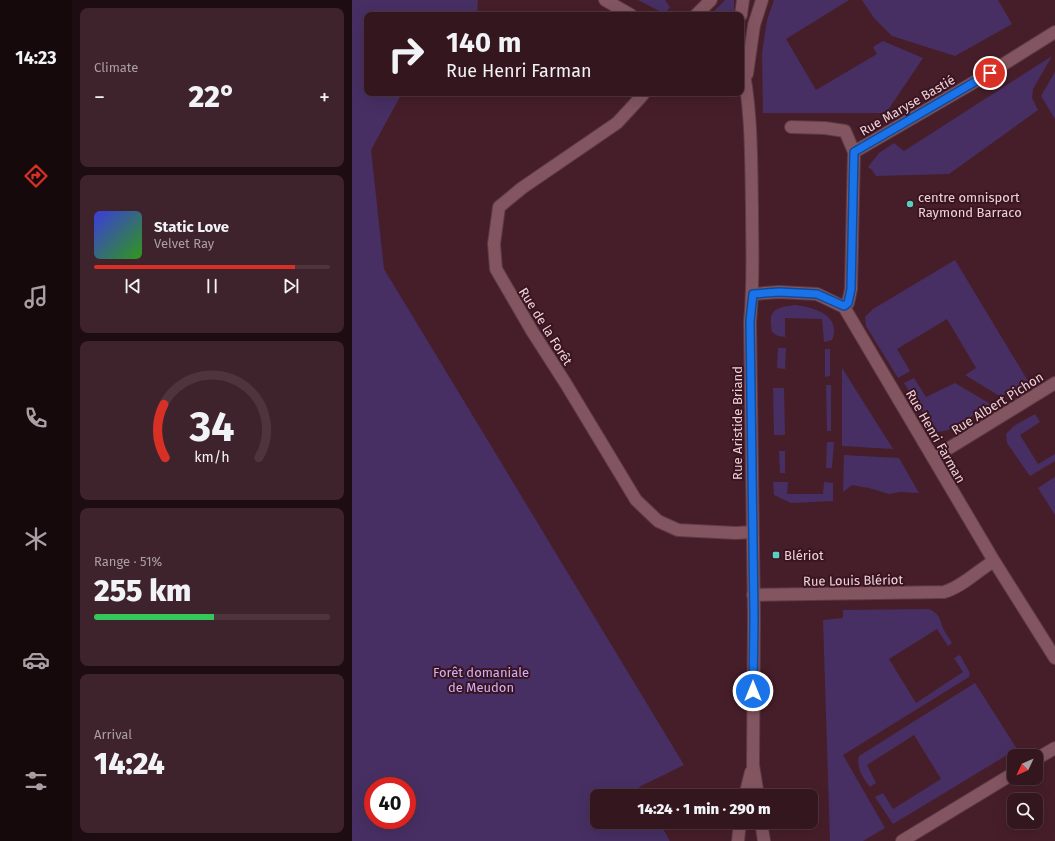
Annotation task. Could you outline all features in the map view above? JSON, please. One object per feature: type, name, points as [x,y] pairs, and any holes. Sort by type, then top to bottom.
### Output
[{"type":"street","points":[[605,0],[626,12]]},
{"type":"street","points":[[699,12],[711,0]]},
{"type":"street","points":[[741,12],[743,0]]},
{"type":"street","name":"Rue Aristide Briand","points":[[744,75],[754,25],[762,0]]},
{"type":"street","name":"Rue Maryse Bastié","points":[[854,152],[990,73],[1055,32]]},
{"type":"street","name":"Rue Aristide Briand","points":[[744,91],[751,165],[753,294],[750,321],[753,765],[757,789]]},
{"type":"street","name":"Rue de la Forêt","points":[[642,96],[617,123],[522,188],[499,207],[494,244],[496,269],[532,331],[636,500],[658,521],[678,530],[736,533],[752,532]]},
{"type":"street","name":"Rue Maryse Bastié","points":[[791,127],[825,128],[845,131],[854,152],[851,289],[848,303],[844,306]]},
{"type":"street","points":[[753,294],[779,292],[817,294],[844,306]]},
{"type":"street","name":"Rue Henri Farman","points":[[844,306],[994,561],[1055,658]]},
{"type":"street","name":"Rue Albert Pichon","points":[[933,458],[1055,383]]},
{"type":"street","name":"Rue Louis Blériot","points":[[753,595],[944,592],[953,590],[983,567],[994,561]]},
{"type":"street","points":[[1043,755],[1055,748]]},
{"type":"street","name":"Rue Aristide Briand","points":[[747,789],[753,765]]},
{"type":"street","points":[[902,841],[1007,777]]},
{"type":"street","points":[[738,841],[739,829]]},
{"type":"street","points":[[763,829],[764,841]]},
{"type":"green space","name":"Forêt domaniale de Meudon","points":[[352,0],[478,0],[477,12],[364,12],[364,96],[400,96],[371,150],[384,269],[684,765],[639,787],[640,789],[590,789],[590,829],[663,829],[670,841],[352,841]]},
{"type":"green space","points":[[638,0],[665,0],[670,7],[666,12],[661,12]]},
{"type":"green space","points":[[725,0],[734,0],[734,12],[713,12]]},
{"type":"green space","points":[[774,0],[849,0],[786,39],[816,90],[877,54],[873,47],[883,41],[923,58],[886,113],[763,113],[762,53],[767,20]]},
{"type":"green space","points":[[862,0],[998,0],[1012,24],[955,56],[892,36],[874,18]]},
{"type":"green space","points":[[1052,56],[1033,89],[1032,98],[1038,110],[949,174],[876,176],[868,167],[879,153],[894,143],[904,151]]},
{"type":"green space","points":[[1055,72],[1055,119],[1041,96]]},
{"type":"green space","points":[[955,260],[1028,381],[1001,397],[965,375],[976,368],[947,319],[897,349],[910,371],[898,378],[866,326],[865,317],[873,309]]},
{"type":"green space","points":[[795,305],[817,310],[829,318],[833,324],[834,331],[832,340],[824,342],[822,319],[785,318],[785,337],[778,336],[772,332],[771,319],[774,311],[782,307]]},
{"type":"green space","points":[[778,348],[786,348],[785,369],[777,368]]},
{"type":"green space","points":[[825,349],[830,349],[830,376],[825,377]]},
{"type":"green space","points":[[842,368],[893,449],[842,446]]},
{"type":"green space","points":[[914,378],[926,397],[955,383],[992,405],[948,430],[938,432],[932,428],[904,383]]},
{"type":"green space","points":[[826,385],[831,385],[831,431],[827,431]]},
{"type":"green space","points":[[773,388],[784,388],[785,435],[774,435]]},
{"type":"green space","points":[[1035,414],[1040,422],[1020,435],[1038,464],[1055,454],[1055,461],[1030,476],[1007,443],[1006,434],[1014,426]]},
{"type":"green space","points":[[827,442],[834,442],[832,468],[826,468]]},
{"type":"green space","points":[[779,451],[785,451],[785,473],[780,473]]},
{"type":"green space","points":[[844,455],[899,458],[919,493],[900,492],[889,494],[852,485],[843,492]]},
{"type":"green space","points":[[1055,477],[1055,515],[1038,488]]},
{"type":"green space","points":[[773,482],[788,482],[787,494],[823,494],[824,482],[833,483],[833,501],[791,503],[774,495]]},
{"type":"green space","points":[[929,609],[938,616],[952,643],[948,646],[937,629],[889,659],[916,703],[963,672],[954,658],[960,655],[970,673],[969,677],[843,755],[885,828],[863,841],[830,841],[823,620],[843,618],[843,610]]},
{"type":"green space","points":[[975,683],[1017,749],[1007,749],[1007,755],[893,824],[875,797],[883,793],[893,809],[941,779],[914,735],[867,765],[876,783],[870,787],[859,769],[859,756]]},
{"type":"place","name":"centre omnisport Raymond Barraco","points":[[910,204]]},
{"type":"place","name":"Blériot","points":[[776,555]]},
{"type":"route","points":[[753,691],[754,617],[751,484],[750,321],[753,294],[779,292],[817,294],[844,306],[848,303],[851,289],[854,152],[990,73]]}]
